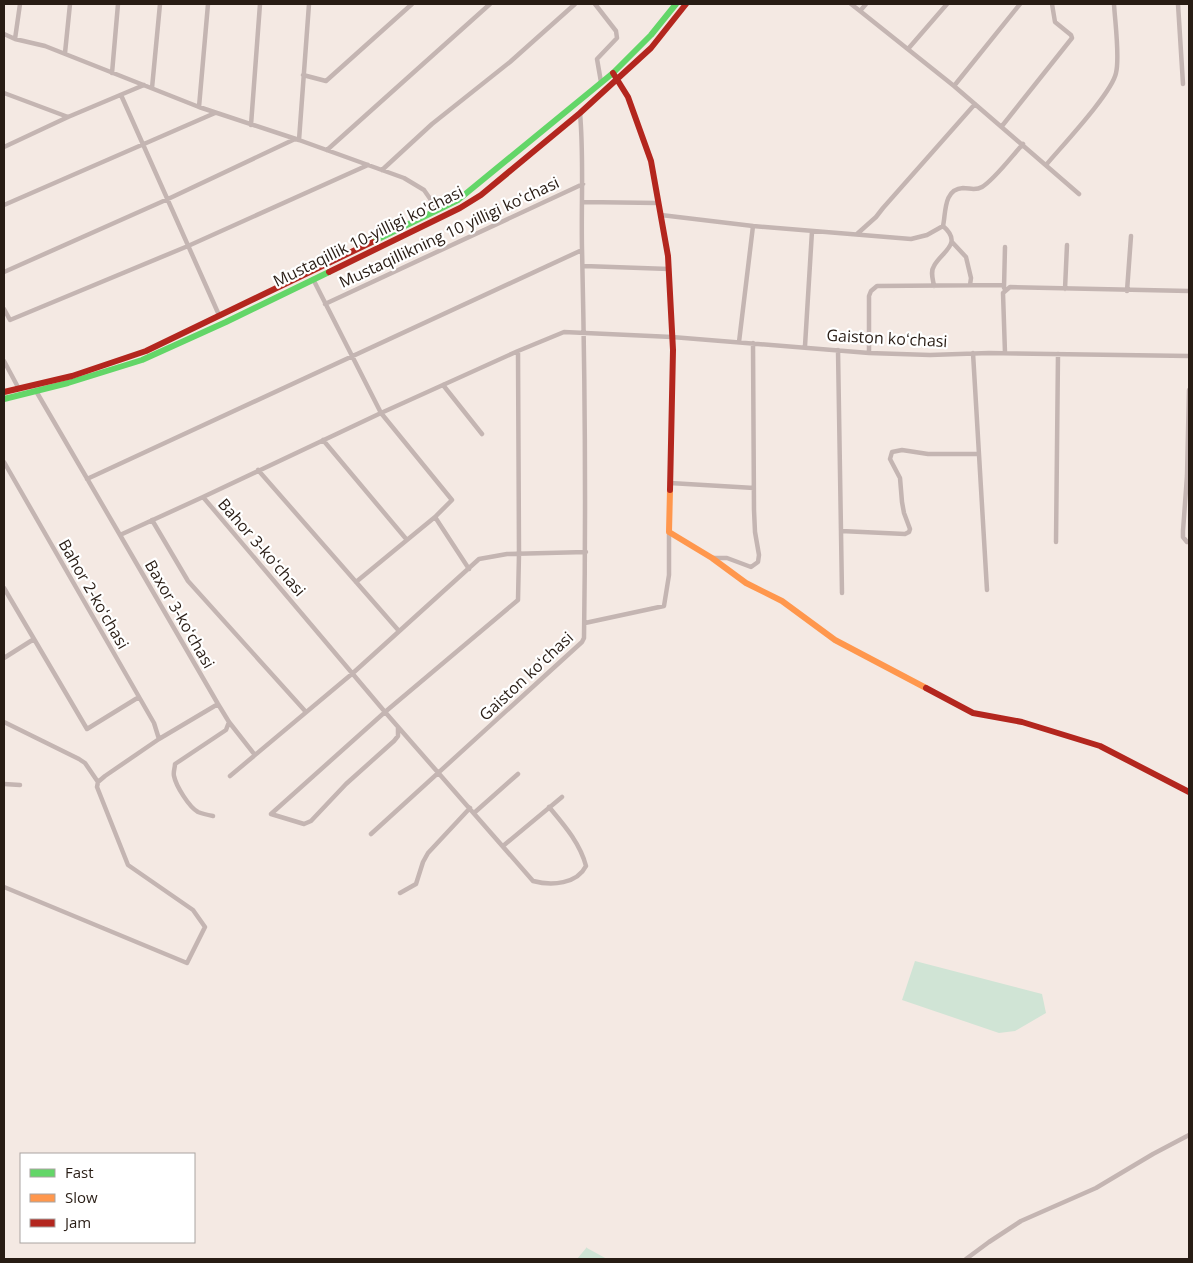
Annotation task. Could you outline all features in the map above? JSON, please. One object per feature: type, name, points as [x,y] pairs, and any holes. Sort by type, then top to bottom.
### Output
[{"type":"main road","name":"Mustaqillik 10-yilligi ko'chasi","points":[[4,399],[68,383],[142,360],[226,322],[460,208],[481,195],[580,113],[615,76],[676,4]]},
{"type":"main road","name":"Mustaqillik 10-yilligi ko'chasi","points":[[4,392],[72,376],[146,351],[458,200],[601,82],[615,76],[651,48],[686,4]]},
{"type":"main road","points":[[615,76],[628,97],[651,161],[668,256],[672,337],[669,532],[712,558],[746,583],[782,601],[835,640],[972,712],[1022,722],[1100,746],[1189,792]]},
{"type":"street","points":[[15,39],[20,4]]},
{"type":"street","points":[[65,53],[70,4]]},
{"type":"street","points":[[112,73],[118,4]]},
{"type":"street","points":[[152,88],[160,4]]},
{"type":"street","points":[[199,107],[208,4]]},
{"type":"street","points":[[251,125],[260,4]]},
{"type":"street","points":[[297,139],[309,4]]},
{"type":"street","points":[[303,75],[326,81],[412,4]]},
{"type":"street","points":[[327,150],[490,4]]},
{"type":"street","points":[[382,170],[432,124],[510,62],[575,4]]},
{"type":"street","points":[[595,4],[616,31],[617,38],[597,59],[601,82]]},
{"type":"street","points":[[851,4],[954,86],[1079,194]]},
{"type":"street","points":[[860,11],[866,4]]},
{"type":"street","points":[[908,49],[947,4]]},
{"type":"street","points":[[954,86],[1020,4]]},
{"type":"street","points":[[1002,126],[1072,38],[1055,22],[1051,4]]},
{"type":"street","points":[[1046,165],[1102,98],[1116,75],[1114,4]]},
{"type":"street","points":[[1178,4],[1183,84]]},
{"type":"street","points":[[4,34],[15,39],[65,53],[82,62],[215,113],[297,139],[404,178],[424,190],[438,210]]},
{"type":"street","points":[[4,147],[68,117],[144,85]]},
{"type":"street","points":[[4,93],[68,117]]},
{"type":"street","points":[[121,95],[219,315]]},
{"type":"street","points":[[857,234],[876,217],[975,104]]},
{"type":"street","points":[[4,205],[215,113]]},
{"type":"street","name":"Gaiston koʻchasi","points":[[371,834],[582,642],[584,638],[586,552],[584,266],[582,250],[583,184],[580,113]]},
{"type":"street","points":[[4,272],[297,139]]},
{"type":"street","points":[[943,226],[946,205],[953,191],[958,189],[972,190],[982,187],[1023,144]]},
{"type":"street","points":[[4,309],[10,320],[188,246],[368,165]]},
{"type":"street","name":"Mustaqillikning 10 yilligi koʻchasi","points":[[325,304],[583,184]]},
{"type":"street","points":[[582,202],[658,203]]},
{"type":"street","points":[[661,215],[753,226],[911,239],[943,226]]},
{"type":"street","points":[[739,342],[753,226]]},
{"type":"street","points":[[943,226],[948,230],[952,242],[966,257],[971,278],[970,285]]},
{"type":"street","points":[[805,346],[812,231]]},
{"type":"street","points":[[1127,291],[1131,236]]},
{"type":"street","points":[[934,286],[932,278],[934,266],[949,249],[952,242]]},
{"type":"street","points":[[1065,289],[1067,245]]},
{"type":"street","points":[[1005,247],[1005,353]]},
{"type":"street","points":[[88,479],[582,250]]},
{"type":"street","points":[[584,266],[669,269]]},
{"type":"street","points":[[313,278],[381,413],[452,500],[435,517],[356,582]]},
{"type":"street","points":[[869,353],[869,296],[871,291],[877,286],[1004,285]]},
{"type":"street","points":[[1004,293],[1010,287],[1189,291]]},
{"type":"street","points":[[203,496],[518,351],[564,332],[584,333]]},
{"type":"street","name":"Gaiston koʻchasi","points":[[584,333],[805,346],[869,353],[1189,356]]},
{"type":"street","points":[[712,558],[727,558],[751,567],[758,562],[758,545],[755,532],[753,343]]},
{"type":"street","points":[[838,350],[842,593]]},
{"type":"street","points":[[398,726],[398,736],[394,741],[346,784],[310,821],[304,824],[271,814],[385,712],[518,600],[518,351]]},
{"type":"street","points":[[972,353],[987,590]]},
{"type":"street","points":[[1056,542],[1058,354]]},
{"type":"street","points":[[4,360],[19,389]]},
{"type":"street","points":[[443,385],[482,434]]},
{"type":"street","points":[[1189,390],[1188,476],[1183,531],[1183,537],[1189,542]]},
{"type":"street","points":[[36,391],[120,535]]},
{"type":"street","points":[[322,440],[407,540]]},
{"type":"street","points":[[841,531],[906,534],[909,532],[910,529],[902,502],[900,478],[890,459],[892,452],[902,450],[928,454],[978,454]]},
{"type":"street","name":"Bahor 2-koʻchasi","points":[[4,462],[154,723],[159,739]]},
{"type":"street","points":[[258,470],[399,631]]},
{"type":"street","points":[[670,483],[754,488]]},
{"type":"street","name":"Bahor 3-koʻchasi","points":[[120,535],[203,496],[385,712],[534,881],[542,883],[574,880],[582,874],[586,866],[584,857],[568,830],[549,808]]},
{"type":"street","points":[[435,517],[469,569]]},
{"type":"street","points":[[152,520],[188,581],[306,712]]},
{"type":"street","points":[[584,623],[664,606],[668,575],[669,532]]},
{"type":"street","name":"Baxor 3-koʻchasi","points":[[120,535],[229,722],[255,754]]},
{"type":"street","points":[[230,776],[353,673],[479,559],[519,554],[586,552]]},
{"type":"street","points":[[4,588],[87,729],[139,697]]},
{"type":"street","points":[[4,658],[34,639]]},
{"type":"street","points":[[98,782],[159,739],[218,704]]},
{"type":"street","points":[[4,722],[85,763],[98,782],[97,787],[128,865],[193,910],[205,927],[187,963],[4,887]]},
{"type":"street","points":[[213,816],[192,808],[183,796],[174,778],[174,771],[176,764],[226,730],[229,722]]},
{"type":"street","points":[[474,813],[518,774]]},
{"type":"street","points":[[4,784],[20,785]]},
{"type":"street","points":[[503,846],[562,797]]},
{"type":"street","points":[[400,893],[416,884],[423,862],[428,854],[470,808]]},
{"type":"street","points":[[966,1259],[1021,1221],[1096,1188],[1189,1135]]},
{"type":"green space","points":[[915,961],[1042,994],[1046,1013],[1015,1031],[999,1033],[902,1000]]},
{"type":"green space","points":[[587,1248],[607,1259],[577,1259]]},
{"type":"traffic: fast","points":[[372,242],[458,200],[613,73],[651,35],[676,4]]},
{"type":"traffic: fast","points":[[4,399],[68,383],[142,360],[329,272]]},
{"type":"traffic: slow","points":[[670,490],[669,532],[712,558],[746,583],[782,601],[835,640],[926,688]]},
{"type":"traffic: jam","points":[[329,272],[460,208],[481,195],[580,113],[651,48],[686,4]]},
{"type":"traffic: jam","points":[[613,73],[628,97],[651,161],[668,256],[673,350],[670,490]]},
{"type":"traffic: jam","points":[[4,392],[72,376],[146,351],[372,242]]},
{"type":"traffic: jam","points":[[926,688],[973,713],[1022,722],[1100,746],[1189,792]]}]
